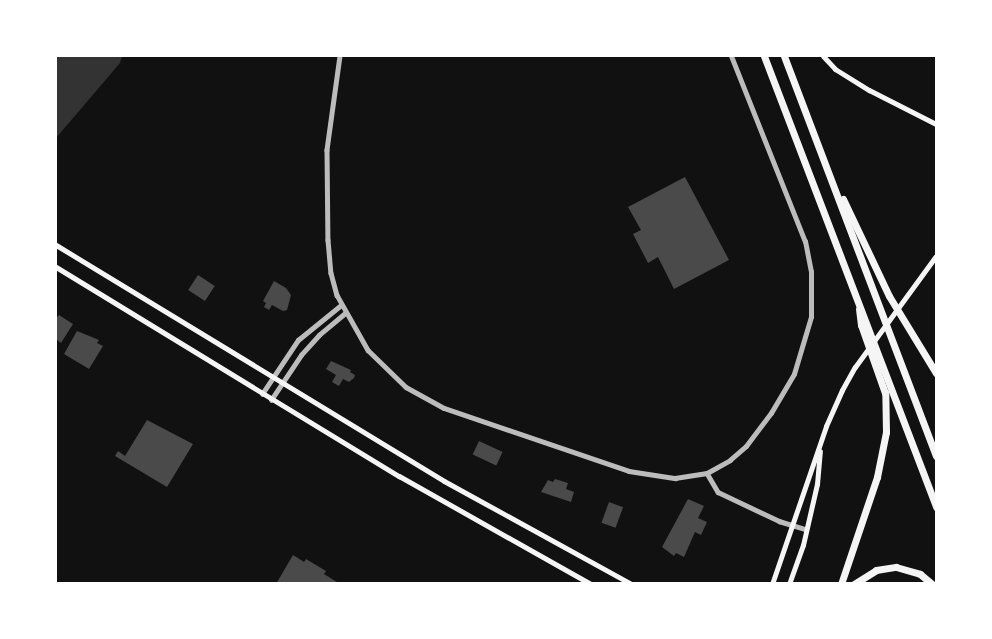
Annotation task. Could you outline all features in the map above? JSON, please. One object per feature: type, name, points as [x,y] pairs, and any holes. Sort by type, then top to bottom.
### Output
[{"type":"highway","points":[[764,56],[936,507]]},
{"type":"highway","points":[[784,56],[936,456]]},
{"type":"highway","points":[[822,154],[876,270],[936,374]]},
{"type":"highway","points":[[841,584],[877,477],[886,432],[885,393],[861,325],[857,295]]},
{"type":"highway","points":[[854,584],[876,570],[896,567],[920,574],[932,584]]},
{"type":"main road","points":[[823,56],[835,69],[869,90],[936,124]]},
{"type":"main road","points":[[56,245],[444,481],[631,584]]},
{"type":"main road","points":[[772,584],[832,411],[855,367],[936,256]]},
{"type":"main road","points":[[56,267],[271,400],[454,508],[591,584]]},
{"type":"main road","points":[[789,584],[817,484],[820,444]]},
{"type":"street","points":[[339,56],[327,150],[326,206],[331,273],[341,305],[368,350],[381,365],[411,391],[444,408],[629,471],[667,477],[707,473],[730,460],[746,446],[782,396],[794,374],[810,325],[811,272],[805,242],[731,56]]},
{"type":"street","points":[[262,394],[298,340],[341,305]]},
{"type":"street","points":[[271,400],[307,348],[345,313]]},
{"type":"street","points":[[707,473],[718,492],[793,526],[806,529]]},
{"type":"shaded area","points":[[56,56],[122,56],[120,63],[56,138]]},
{"type":"building","points":[[685,177],[729,260],[674,289],[658,257],[648,263],[633,234],[641,230],[628,207]]},
{"type":"building","points":[[198,275],[215,286],[205,301],[188,290]]},
{"type":"building","points":[[274,281],[286,288],[291,295],[287,310],[283,311],[272,305],[269,310],[264,307],[266,303],[263,301]]},
{"type":"building","points":[[59,315],[73,324],[61,343],[56,339],[56,318]]},
{"type":"building","points":[[77,331],[99,340],[97,343],[103,346],[89,369],[64,354]]},
{"type":"building","points":[[331,361],[351,370],[350,372],[355,375],[354,378],[349,382],[343,379],[339,386],[332,382],[336,375],[326,369]]},
{"type":"building","points":[[147,420],[193,444],[167,487],[115,456],[118,451],[125,456]]},
{"type":"building","points":[[479,441],[503,452],[496,466],[473,455]]},
{"type":"building","points":[[555,479],[568,483],[566,489],[574,492],[571,502],[541,492],[548,480],[553,482]]},
{"type":"building","points":[[688,499],[704,506],[698,518],[707,522],[701,535],[695,532],[684,557],[676,553],[674,556],[662,547]]},
{"type":"building","points":[[609,502],[623,507],[616,528],[601,523]]},
{"type":"building","points":[[293,555],[304,562],[306,559],[326,571],[324,574],[340,584],[276,584]]}]
